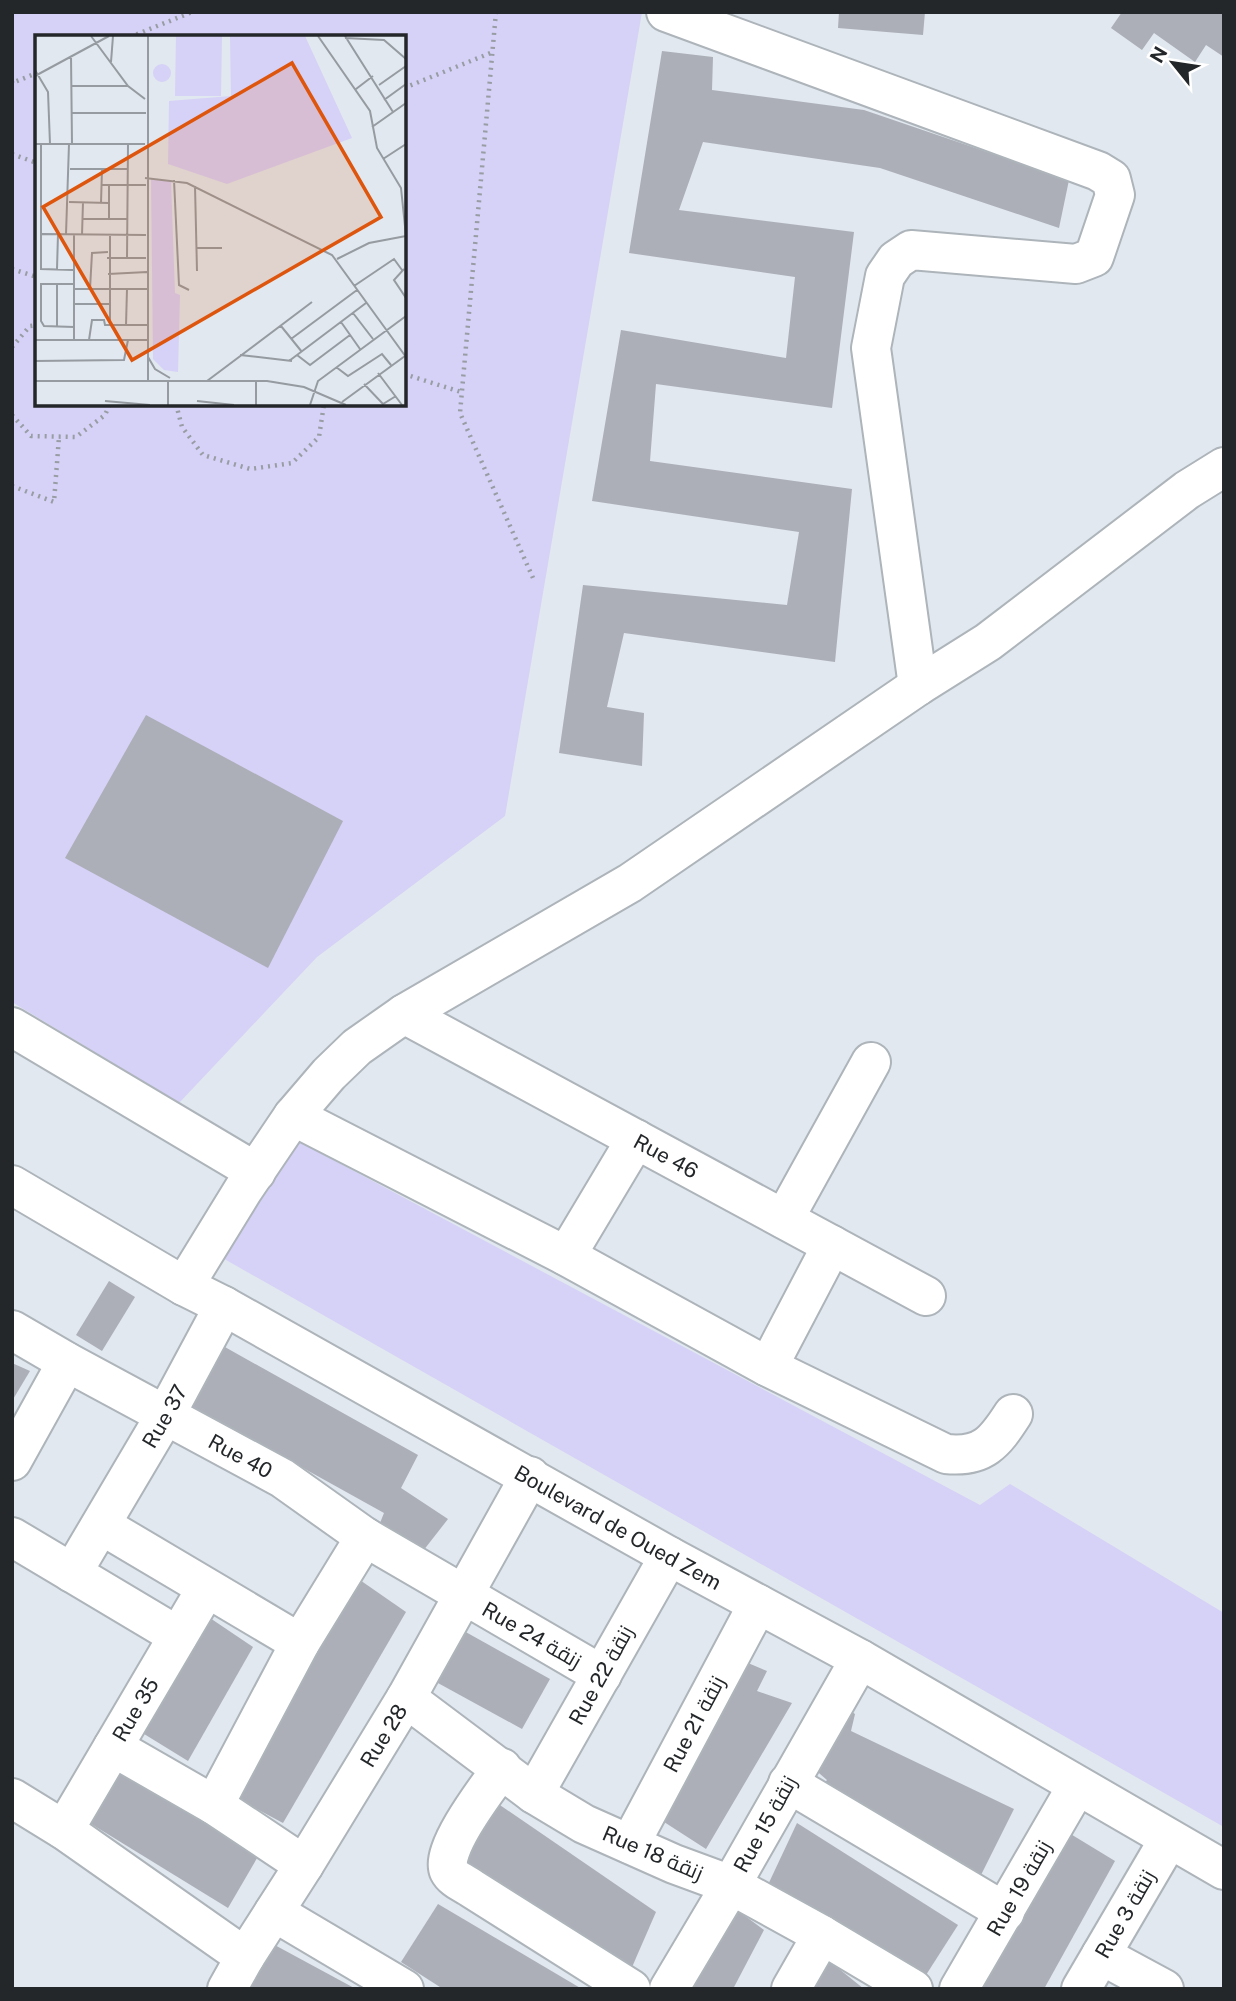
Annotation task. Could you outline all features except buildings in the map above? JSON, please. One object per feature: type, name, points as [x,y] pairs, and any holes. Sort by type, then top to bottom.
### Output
[{"type":"street","points":[[666,12],[1098,171],[1111,179],[1115,195],[1094,257],[1076,264],[911,250],[895,260],[885,276],[871,348],[918,686]]},
{"type":"street","points":[[184,1286],[293,1116],[329,1074],[358,1047],[404,1014],[630,883],[918,686],[988,642],[1187,490],[1224,467]]},
{"type":"street","name":"Rue 46","points":[[404,1014],[926,1296]]},
{"type":"street","points":[[12,1027],[256,1172]]},
{"type":"street","points":[[784,1219],[871,1062]]},
{"type":"street","points":[[293,1116],[566,1256],[768,1367],[946,1454],[965,1456],[978,1452],[999,1435],[1013,1414]]},
{"type":"street","points":[[566,1256],[636,1139]]},
{"type":"street","name":"Boulevard de Oued Zem","points":[[12,1185],[184,1286],[225,1306],[669,1556],[860,1658],[1224,1870]]},
{"type":"street","points":[[768,1367],[832,1245]]},
{"type":"street","name":"Rue 37","points":[[72,1573],[166,1414],[225,1306]]},
{"type":"street","name":"Rue 40","points":[[12,1330],[282,1478],[365,1537],[462,1594]]},
{"type":"street","points":[[12,1461],[67,1362]]},
{"type":"street","name":"Rue 28","points":[[236,1973],[406,1698],[530,1476]]},
{"type":"street","points":[[101,1525],[300,1643]]},
{"type":"street","points":[[12,1537],[178,1636]]},
{"type":"street","points":[[214,1805],[300,1643],[365,1537]]},
{"type":"street","name":"Rue 22 زنقة","points":[[534,1794],[669,1556]]},
{"type":"street","name":"Rue 35","points":[[64,1830],[206,1589]]},
{"type":"street","name":"Rue 24 زنقة","points":[[462,1594],[602,1675]]},
{"type":"street","name":"Rue 21 زنقة","points":[[629,1844],[758,1604]]},
{"type":"street","name":"Rue 15 زنقة","points":[[669,1989],[860,1658]]},
{"type":"street","name":"Rue 18 زنقة","points":[[406,1698],[534,1794],[584,1824],[674,1864],[731,1885],[913,1989]]},
{"type":"street","points":[[113,1747],[214,1805],[304,1866]]},
{"type":"street","points":[[502,1768],[472,1811],[448,1855],[449,1871],[454,1877],[631,1989]]},
{"type":"street","points":[[788,1783],[1005,1912]]},
{"type":"street","name":"Rue 19 زنقة","points":[[959,1989],[1077,1786]]},
{"type":"street","points":[[12,1798],[64,1830],[236,1973]]},
{"type":"street","name":"Rue 3 زنقة","points":[[1081,1989],[1169,1839]]},
{"type":"street","points":[[274,1912],[404,1989]]},
{"type":"street","points":[[791,1989],[822,1935]]},
{"type":"street","points":[[1101,1955],[1164,1989]]},
{"type":"path","points":[[135,35],[192,12]]},
{"type":"path","points":[[496,12],[460,413],[533,578]]},
{"type":"path","points":[[406,87],[493,52]]},
{"type":"path","points":[[12,81],[35,74]]},
{"type":"path","points":[[12,154],[35,162]]},
{"type":"path","points":[[12,269],[35,276]]},
{"type":"path","points":[[12,347],[30,326],[35,325]]},
{"type":"path","points":[[406,375],[461,391]]},
{"type":"path","points":[[12,415],[32,436],[76,438],[105,415],[109,406]]},
{"type":"path","points":[[177,406],[182,427],[203,455],[250,469],[292,463],[319,437],[324,406]]},
{"type":"path","points":[[12,486],[54,502],[59,437]]},
{"type":"shaded area","points":[[12,12],[642,12],[505,816],[317,957],[179,1103],[12,1002]]},
{"type":"shaded area","points":[[290,1137],[980,1505],[1010,1484],[1224,1613],[1224,1827],[212,1252]]}]
